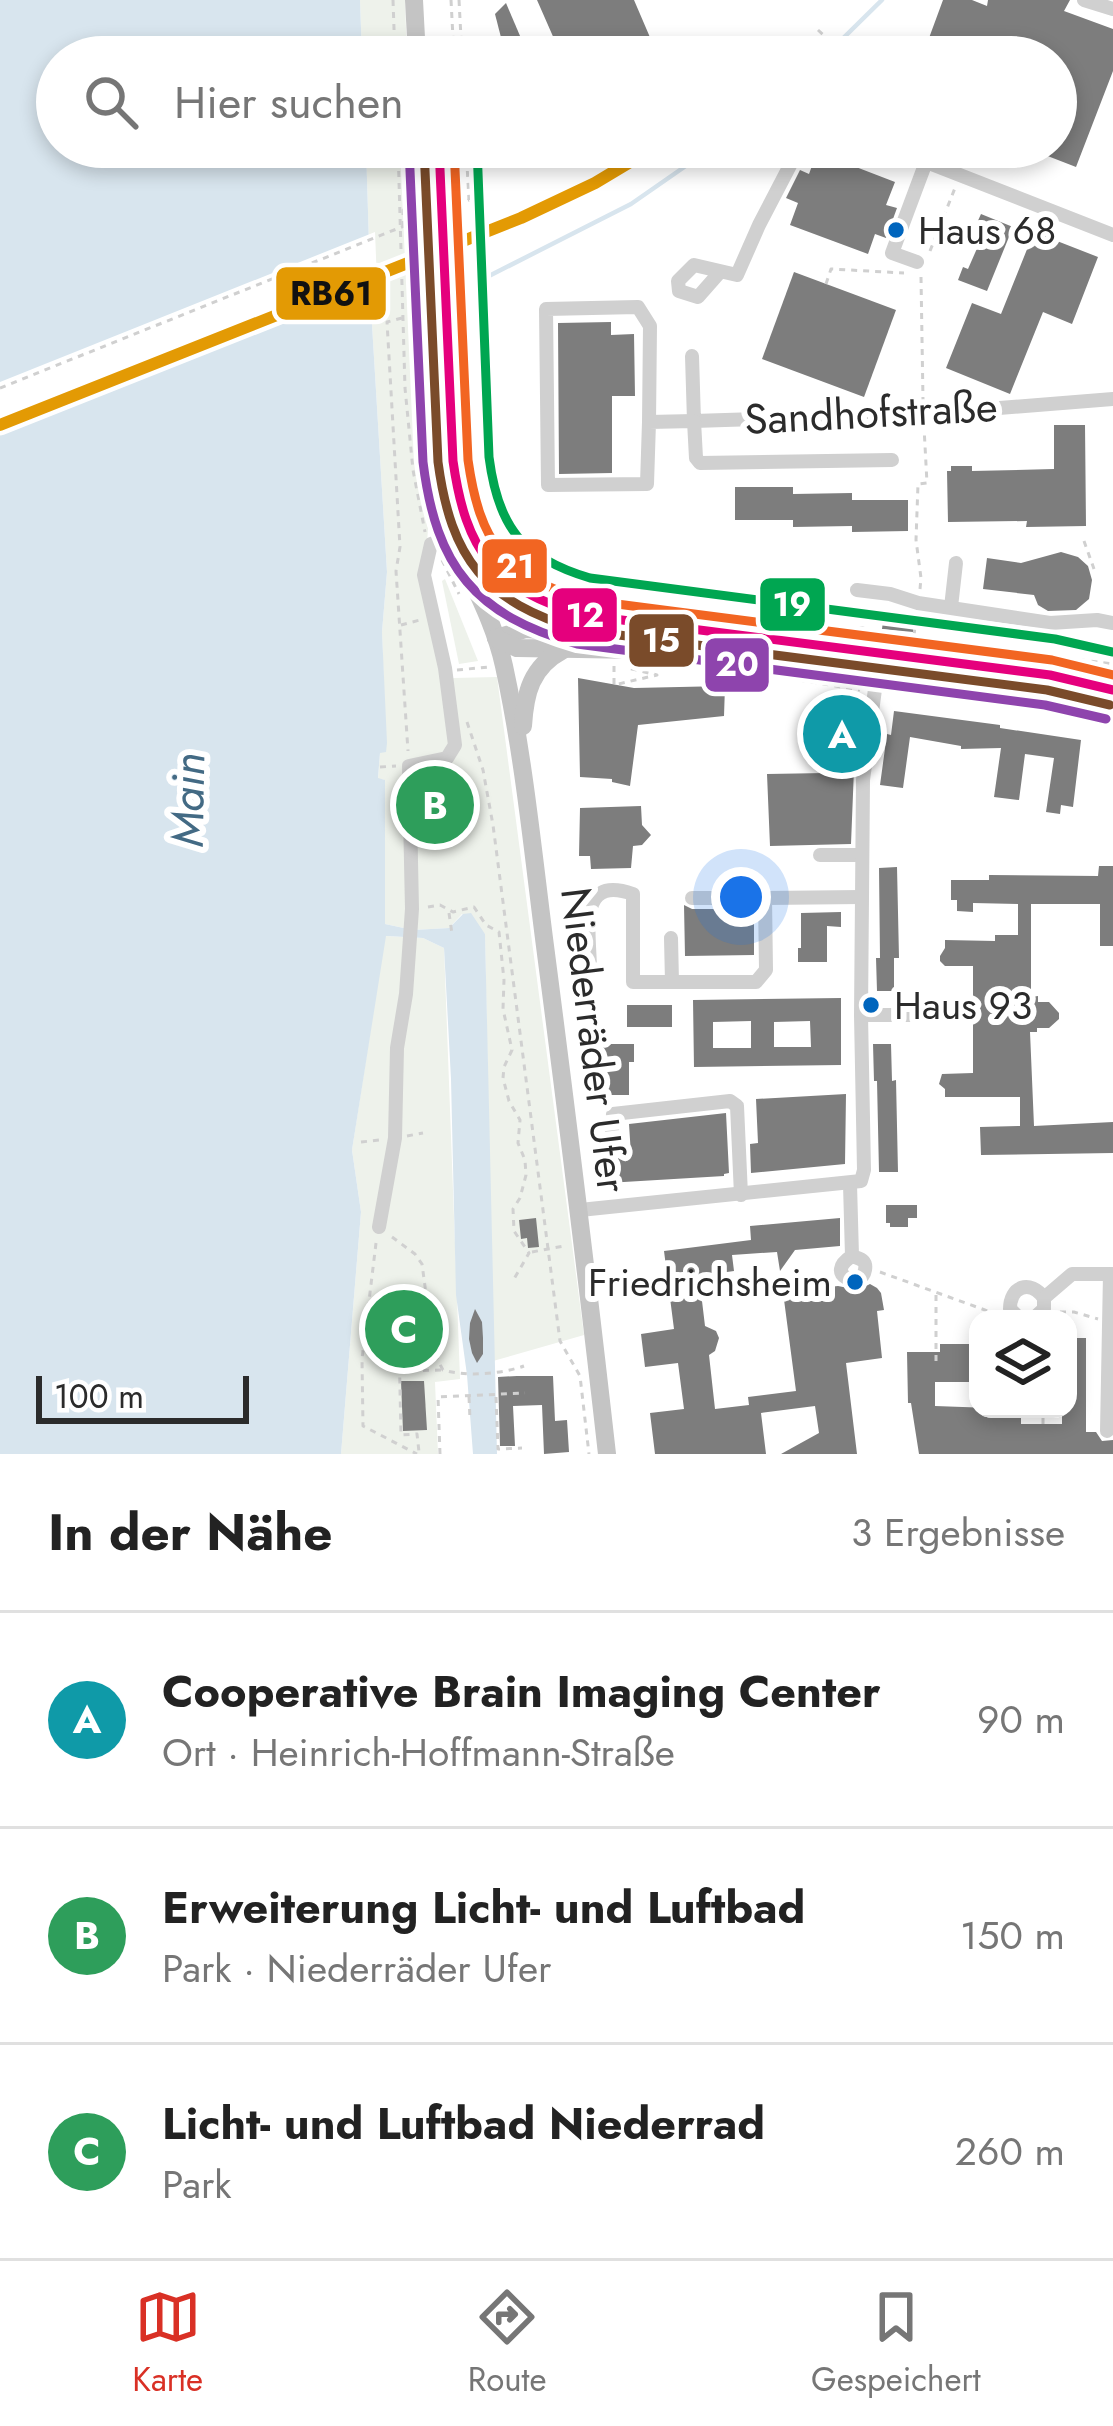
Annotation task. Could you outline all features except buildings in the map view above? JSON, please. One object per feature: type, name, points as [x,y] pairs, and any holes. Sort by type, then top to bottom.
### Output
[{"type":"main road","points":[[414,0],[416,36]]},
{"type":"main road","name":"Niederräder Ufer","points":[[421,168],[441,540],[474,581],[496,638],[520,755],[608,1454]]},
{"type":"main road","points":[[474,581],[586,641]]},
{"type":"main road","points":[[496,638],[517,648],[586,641],[700,650],[1113,705]]},
{"type":"main road","points":[[520,755],[529,684],[548,658],[586,641]]},
{"type":"street","points":[[1084,0],[1113,9]]},
{"type":"street","points":[[720,272],[737,275],[789,168]]},
{"type":"street","points":[[923,258],[892,253],[924,168]]},
{"type":"street","points":[[942,168],[1113,235]]},
{"type":"street","points":[[638,307],[650,326],[649,422],[647,484],[548,485],[546,309],[638,307]]},
{"type":"street","name":"Sandhofstraße","points":[[692,356],[694,421],[923,413],[1113,399]]},
{"type":"street","points":[[649,422],[694,421],[700,463],[892,460]]},
{"type":"street","points":[[379,1227],[395,1138],[397,1048],[410,944],[409,766],[447,758],[455,746],[446,668],[424,575],[441,540]]},
{"type":"street","points":[[951,608],[956,563]]},
{"type":"street","points":[[857,590],[1050,623],[1113,623]]},
{"type":"street","points":[[854,670],[862,633]]},
{"type":"street","points":[[853,1256],[855,1182],[863,1170],[863,780],[877,674]]},
{"type":"street","points":[[820,855],[862,855]]},
{"type":"street","points":[[590,970],[590,909],[595,895],[603,890],[625,891],[633,894],[633,982],[756,982],[766,970],[765,898]]},
{"type":"street","points":[[692,898],[862,897]]},
{"type":"street","points":[[671,938],[672,982]]},
{"type":"street","points":[[861,1015],[958,1015]]},
{"type":"street","points":[[611,1148],[613,1114],[730,1101],[737,1106],[741,1195]]},
{"type":"street","points":[[580,1210],[855,1182]]},
{"type":"street","points":[[1043,1298],[1072,1274],[1112,1274],[1107,1432]]},
{"type":"street","points":[[1011,1310],[1010,1298],[1016,1289],[1027,1286],[1043,1298],[1042,1310]]},
{"type":"path","points":[[393,0],[394,36]]},
{"type":"path","points":[[452,0],[453,36]]},
{"type":"path","points":[[459,0],[461,36]]},
{"type":"path","points":[[818,30],[825,36]]},
{"type":"path","points":[[398,168],[402,318],[413,470],[425,535],[441,540]]},
{"type":"path","points":[[459,168],[473,473],[495,538],[519,565],[548,585],[604,600],[1113,664]]},
{"type":"path","points":[[0,388],[469,200],[467,168]]},
{"type":"path","points":[[923,258],[960,175]]},
{"type":"path","points":[[406,228],[403,210],[408,210]]},
{"type":"path","points":[[432,239],[462,226]]},
{"type":"path","points":[[400,235],[406,228]]},
{"type":"path","points":[[826,284],[831,269],[921,274],[927,483],[918,484],[916,540],[921,578],[913,645],[923,646]]},
{"type":"path","points":[[380,766],[409,766],[387,322],[402,318]]},
{"type":"path","points":[[1084,541],[1094,568],[1088,567]]},
{"type":"path","points":[[400,625],[421,620]]},
{"type":"path","points":[[899,662],[902,639]]},
{"type":"path","points":[[1051,663],[1098,671],[1100,662]]},
{"type":"path","points":[[614,664],[636,670],[657,675],[614,685],[614,664]]},
{"type":"path","points":[[454,670],[491,667]]},
{"type":"path","points":[[464,710],[483,770],[493,826],[560,1341],[580,1376],[589,1454]]},
{"type":"path","points":[[411,916],[440,904],[449,911],[452,934]]},
{"type":"path","points":[[449,911],[474,907],[486,925],[499,932],[503,1009],[512,1050],[503,1078],[520,1120],[518,1143],[526,1175],[513,1209],[514,1232],[529,1253]]},
{"type":"path","points":[[401,1435],[417,1434],[418,1454],[363,1426],[364,1328],[379,1227],[422,1264],[434,1353],[443,1370]]},
{"type":"path","points":[[514,1279],[529,1253],[550,1247]]},
{"type":"path","points":[[869,1268],[985,1310]]},
{"type":"path","points":[[936,1292],[936,1361],[940,1362]]},
{"type":"path","points":[[1077,1313],[1109,1322]]},
{"type":"path","points":[[364,1328],[393,1335],[399,1344],[402,1446]]},
{"type":"path","points":[[399,1372],[498,1372],[524,1366]]},
{"type":"path","points":[[440,1454],[438,1396],[525,1393]]},
{"type":"path","points":[[495,1394],[499,1449],[522,1448]]},
{"type":"path","points":[[469,1395],[470,1419]]},
{"type":"path","points":[[1043,1418],[1043,1424]]},
{"type":"shaded area","points":[[360,0],[405,0],[406,36],[361,36]]},
{"type":"shaded area","points":[[367,168],[412,168],[417,322],[411,328],[417,476],[428,528],[426,560],[453,678],[497,677],[584,1335],[493,1361],[485,934],[462,914],[449,928],[413,930],[385,924],[385,780],[378,779],[380,752],[386,751],[382,632],[387,572]]},
{"type":"shaded area","points":[[445,579],[478,661],[459,664]]},
{"type":"shaded area","points":[[385,936],[423,938],[444,948],[460,1379],[435,1382],[438,1454],[341,1454],[361,1212],[352,1150]]},
{"type":"water","name":"Main","points":[[0,0],[360,0],[361,36],[36,36],[36,168],[367,168],[387,572],[382,632],[387,743],[386,752],[380,753],[378,778],[385,780],[385,924],[413,930],[449,928],[463,914],[471,913],[485,934],[497,1454],[473,1454],[456,1295],[444,948],[423,938],[386,936],[352,1150],[361,1212],[341,1454],[0,1454]]},
{"type":"pier","points":[[375,232],[377,282],[0,429],[0,382]]},
{"type":"waterway","points":[[845,36],[882,0]]},
{"type":"waterway","points":[[487,277],[631,204],[683,168]]},
{"type":"transit line","name":"20","points":[[410,168],[423,462],[429,499],[451,558],[487,601],[512,618],[577,644],[1045,705],[1106,719]]},
{"type":"transit line","name":"15","points":[[425,168],[438,462],[452,525],[478,572],[497,590],[520,606],[580,630],[1047,690],[1110,705]]},
{"type":"transit line","name":"12","points":[[440,168],[453,461],[476,543],[506,579],[552,605],[583,615],[1050,675],[1113,690]]},
{"type":"transit line","name":"21","points":[[455,168],[468,460],[480,514],[501,552],[516,567],[535,580],[586,600],[1052,660],[1113,675]]},
{"type":"transit line","name":"19","points":[[478,168],[489,457],[507,521],[531,549],[590,578],[1055,639],[1113,652]]},
{"type":"transit line","name":"RB61","points":[[0,425],[521,218],[620,168]]},
{"type":"place","name":"Haus 68","points":[[896,230]]},
{"type":"place","name":"Cooperative Brain Imaging Center","points":[[842,734]]},
{"type":"place","name":"Erweiterung Licht- und Luftbad","points":[[435,805]]},
{"type":"place","name":"Haus 93","points":[[871,1005]]},
{"type":"place","name":"Friedrichsheim","points":[[855,1282]]},
{"type":"place","name":"Licht- und Luftbad Niederrad","points":[[404,1329]]}]
